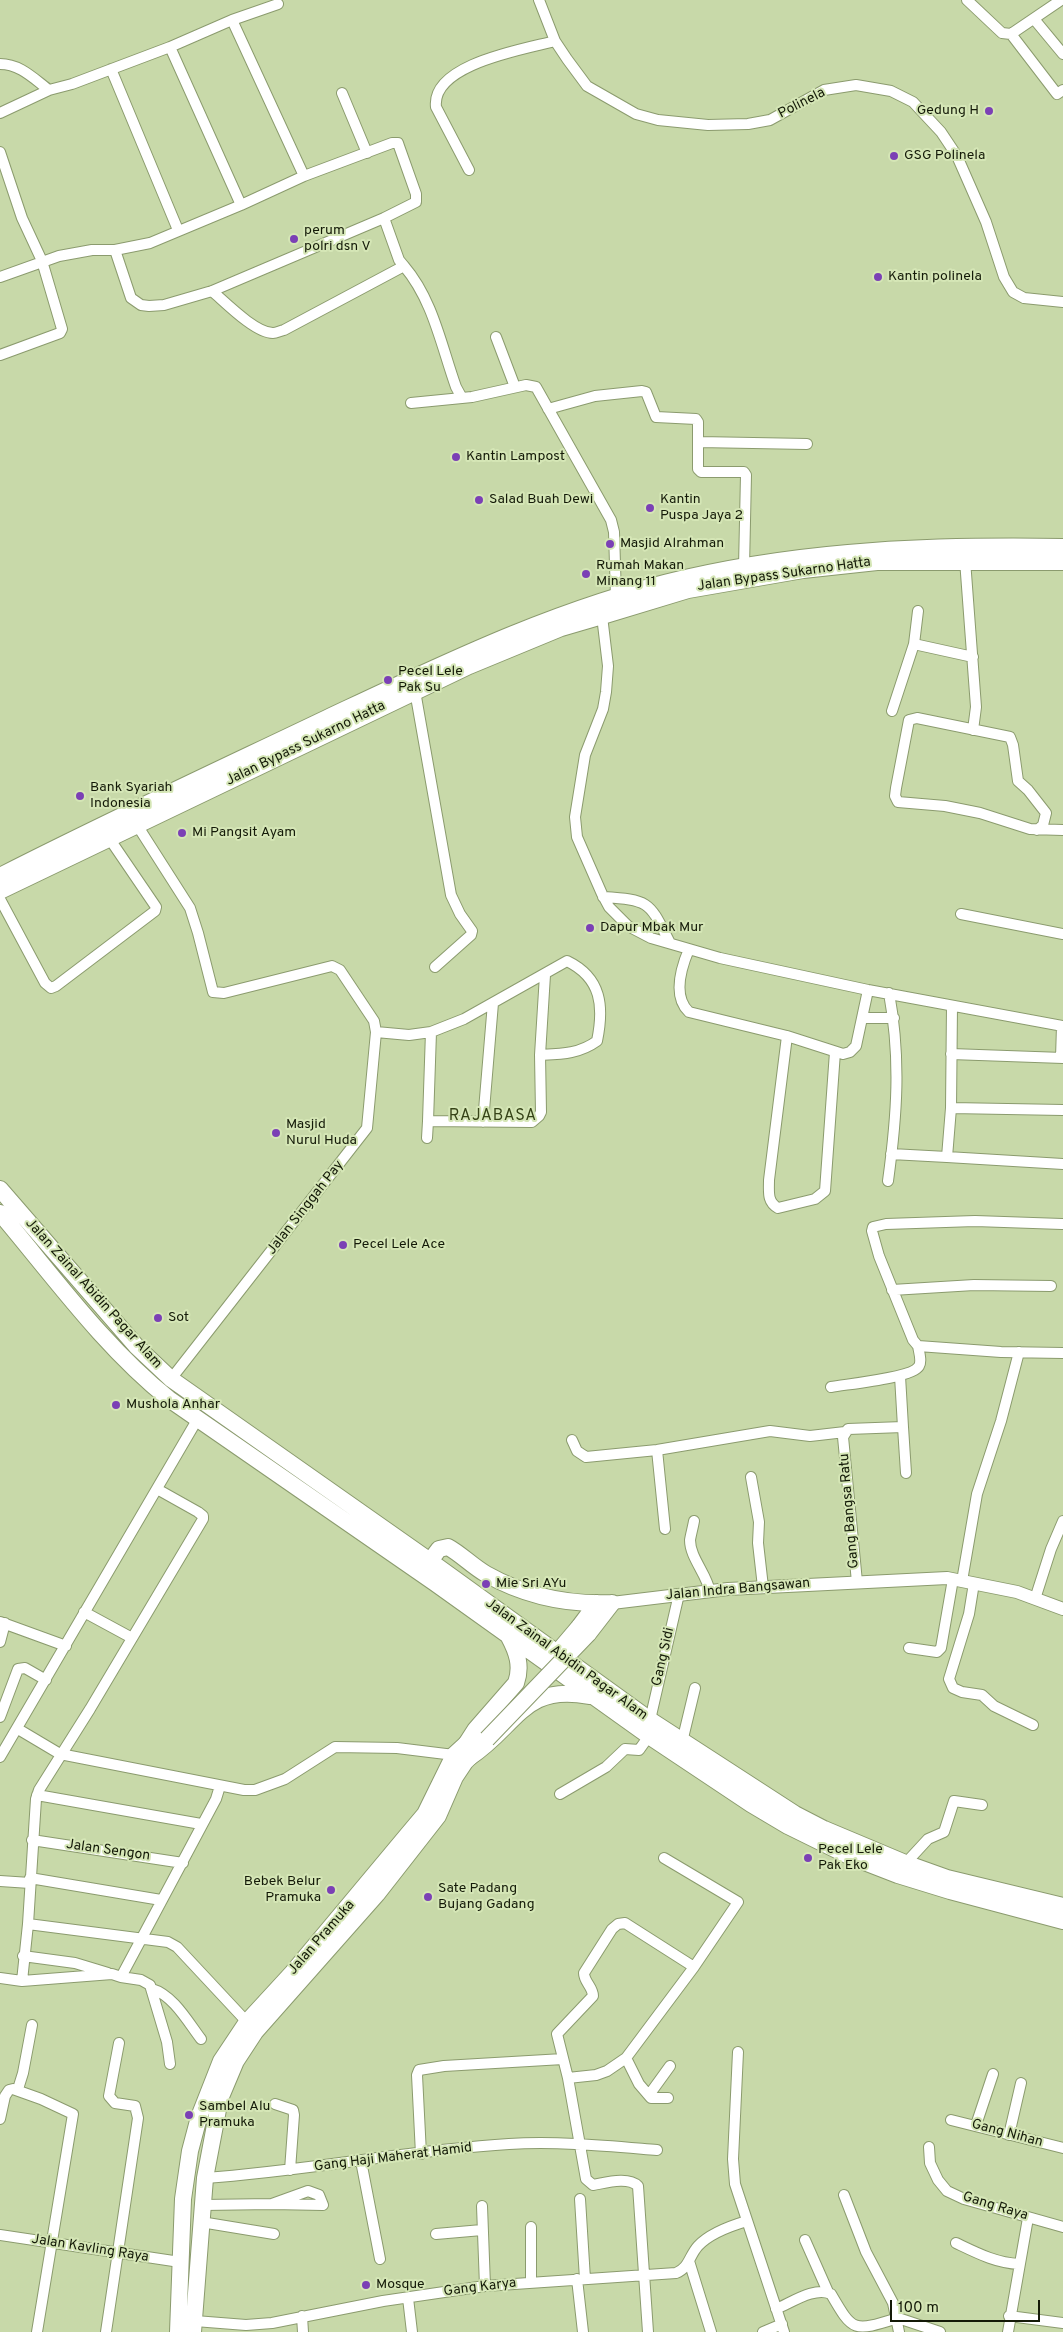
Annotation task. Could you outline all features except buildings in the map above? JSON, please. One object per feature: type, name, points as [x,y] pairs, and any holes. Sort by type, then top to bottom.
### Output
[{"type":"main road","name":"Jalan Bypass Sukarno Hatta","points":[[0,891],[137,825],[494,640],[575,609],[685,578],[744,567],[876,550],[967,546],[1063,547]]},
{"type":"main road","name":"Jalan Bypass Sukarno Hatta","points":[[334,722],[415,691],[561,628],[688,590],[747,578],[876,562],[965,560],[1063,562]]},
{"type":"main road","name":"Jalan Bypass Sukarno Hatta","points":[[0,876],[122,815],[310,734]]},
{"type":"main road","name":"Jalan Zainal Abidin Pagar Alam","points":[[0,1189],[137,1347],[171,1380],[430,1561],[751,1804],[788,1826],[849,1856],[1063,1906]]},
{"type":"main road","name":"Jalan Zainal Abidin Pagar Alam","points":[[0,1213],[119,1354],[147,1381],[197,1420],[594,1697],[649,1728],[682,1742],[795,1814],[950,1892],[1063,1921]]},
{"type":"main road","name":"Jalan Indra Bangsawan","points":[[430,1561],[439,1549],[448,1547],[487,1575],[528,1593],[550,1599],[604,1603]]},
{"type":"main road","name":"Jalan Pramuka","points":[[194,2327],[189,2281],[180,2262],[183,2199],[190,2151],[199,2117],[221,2061],[247,2022],[297,1976],[377,1894],[438,1816],[455,1777],[463,1752],[484,1735],[530,1681],[584,1630],[604,1603]]},
{"type":"main road","points":[[463,1752],[516,1683],[519,1674],[518,1659],[507,1635]]},
{"type":"main road","points":[[516,1683],[522,1680],[532,1682],[538,1690],[538,1700]]},
{"type":"main road","points":[[463,1752],[486,1747],[522,1710],[538,1700],[562,1693],[594,1697]]},
{"type":"main road","name":"Jalan Pramuka","points":[[178,2332],[201,2222],[205,2178],[220,2099],[236,2061],[297,1976]]},
{"type":"street","name":"Polinela","points":[[539,0],[555,41],[566,60],[587,86],[636,114],[658,120],[708,125],[748,124],[770,120],[824,90],[856,85],[891,91],[901,96],[924,112],[957,156],[986,222],[1004,277],[1013,292],[1024,298],[1063,302]]},
{"type":"street","points":[[967,0],[1002,33],[1011,34],[1061,0]]},
{"type":"street","points":[[0,113],[49,90],[72,84],[170,47],[232,20],[278,4]]},
{"type":"street","points":[[1034,19],[1063,54]]},
{"type":"street","points":[[232,20],[304,176]]},
{"type":"street","points":[[1011,34],[1057,94],[1063,90]]},
{"type":"street","points":[[469,170],[436,107],[437,96],[442,88],[453,74],[472,64],[555,41]]},
{"type":"street","points":[[170,47],[241,205]]},
{"type":"street","points":[[0,64],[11,64],[21,69],[49,90]]},
{"type":"street","points":[[111,69],[178,230]]},
{"type":"street","points":[[342,94],[367,153]]},
{"type":"street","points":[[0,277],[42,261],[82,251],[115,250],[150,243],[304,176],[392,142],[398,143],[416,194],[416,202],[384,218],[212,291],[164,304],[141,305],[131,298],[115,250]]},
{"type":"street","points":[[0,152],[22,218],[42,261],[60,317],[62,331],[34,344],[0,355]]},
{"type":"street","points":[[384,218],[399,260],[417,283],[428,304],[456,387],[462,398]]},
{"type":"street","points":[[212,291],[251,323],[265,332],[274,333],[406,269]]},
{"type":"street","points":[[496,337],[514,387]]},
{"type":"street","points":[[411,404],[462,398],[526,385],[536,387],[611,520],[614,532],[616,597]]},
{"type":"street","points":[[548,409],[595,396],[642,391],[646,392],[656,416],[696,419],[698,422],[699,442],[697,466],[701,472],[744,472],[746,475],[744,567]]},
{"type":"street","points":[[699,442],[807,444]]},
{"type":"street","points":[[965,560],[976,707],[973,730]]},
{"type":"street","points":[[892,711],[914,644],[918,610]]},
{"type":"street","points":[[602,616],[608,666],[606,692],[602,709],[585,754],[575,817],[578,837],[603,897],[628,926],[651,938],[720,958],[868,990],[1063,1026],[1062,1058],[951,1054]]},
{"type":"street","points":[[914,644],[973,658]]},
{"type":"street","points":[[415,691],[451,895],[460,914],[472,931],[471,935],[435,967]]},
{"type":"street","points":[[1037,830],[1043,825],[1046,813],[1038,801],[1018,781],[1010,737],[917,718],[909,720],[896,788],[896,801],[900,803],[945,806],[980,813],[1037,830],[1063,830]]},
{"type":"street","name":"Jalan Singgah Pay","points":[[137,825],[190,908],[211,988],[216,994],[224,994],[332,966],[340,970],[371,1015],[376,1032],[367,1128],[171,1380]]},
{"type":"street","points":[[0,899],[45,983],[51,988],[56,986],[155,911],[156,907],[108,838]]},
{"type":"street","points":[[603,897],[624,898],[646,904],[653,910],[670,943]]},
{"type":"street","points":[[961,914],[1063,934]]},
{"type":"street","points":[[689,949],[683,964],[680,990],[682,1006],[689,1012],[824,1046],[843,1054],[850,1052],[856,1046],[868,990]]},
{"type":"street","points":[[376,1032],[409,1034],[430,1032],[464,1019],[567,961],[592,982],[598,992],[601,1008],[597,1041],[586,1049],[574,1052],[540,1055]]},
{"type":"street","points":[[428,1121],[532,1122],[540,1116],[540,1055],[545,975]]},
{"type":"street","points":[[888,1181],[898,1074],[894,1018],[889,994]]},
{"type":"street","points":[[483,1122],[493,1003]]},
{"type":"street","points":[[947,1158],[951,1108],[952,1006]]},
{"type":"street","points":[[862,1018],[894,1018]]},
{"type":"street","points":[[427,1138],[430,1032]]},
{"type":"street","points":[[787,1036],[769,1180],[769,1199],[778,1208],[815,1199],[825,1191],[835,1052]]},
{"type":"street","points":[[951,1108],[1063,1110]]},
{"type":"street","points":[[891,1154],[1063,1164]]},
{"type":"street","points":[[831,1387],[900,1376],[919,1368],[921,1363],[918,1346],[913,1340],[879,1256],[873,1227],[900,1223],[975,1221],[1062,1224]]},
{"type":"street","points":[[892,1290],[974,1285],[1051,1286]]},
{"type":"street","points":[[918,1346],[1063,1353]]},
{"type":"street","points":[[909,1648],[938,1652],[941,1648],[963,1581],[977,1494],[1001,1421],[1019,1352]]},
{"type":"street","points":[[900,1376],[906,1473]]},
{"type":"street","points":[[0,1757],[197,1420]]},
{"type":"street","points":[[572,1440],[577,1451],[586,1457],[657,1450],[770,1431],[810,1436],[844,1436],[848,1429],[904,1427]]},
{"type":"street","name":"Gang Bangsa Ratu","points":[[844,1436],[857,1582]]},
{"type":"street","points":[[657,1450],[665,1529]]},
{"type":"street","points":[[751,1477],[760,1522],[758,1543],[763,1587]]},
{"type":"street","points":[[22,1981],[37,1795],[60,1754],[90,1709],[203,1516],[157,1489]]},
{"type":"street","points":[[694,1521],[690,1541],[692,1551],[708,1580],[710,1592]]},
{"type":"street","points":[[1035,1598],[1063,1521]]},
{"type":"street","name":"Jalan Indra Bangsawan","points":[[604,1603],[763,1587],[932,1578],[963,1581],[1035,1598],[1063,1608]]},
{"type":"street","points":[[963,1581],[969,1614],[949,1679],[953,1688],[962,1692],[982,1695],[994,1706],[1034,1725]]},
{"type":"street","name":"Gang Sidi","points":[[649,1728],[679,1594]]},
{"type":"street","points":[[84,1612],[132,1638]]},
{"type":"street","points":[[0,1642],[3,1623],[66,1646]]},
{"type":"street","points":[[0,1717],[18,1669],[25,1668],[46,1680]]},
{"type":"street","points":[[682,1742],[695,1688]]},
{"type":"street","points":[[560,1794],[606,1767],[626,1749],[637,1752],[649,1728]]},
{"type":"street","points":[[18,1729],[60,1754],[249,1790],[270,1785],[312,1763],[330,1748],[344,1746],[463,1752]]},
{"type":"street","points":[[116,1976],[183,1863],[201,1824],[216,1799],[220,1786]]},
{"type":"street","points":[[37,1795],[201,1824]]},
{"type":"street","points":[[902,1869],[928,1839],[944,1832],[954,1801],[982,1806]]},
{"type":"street","name":"Jalan Sengon","points":[[32,1840],[183,1863]]},
{"type":"street","points":[[568,2078],[596,2075],[607,2071],[626,2058],[694,1968],[738,1902],[664,1858]]},
{"type":"street","points":[[0,1881],[30,1880],[161,1900]]},
{"type":"street","points":[[648,2332],[638,2186],[627,2181],[593,2185],[588,2183],[568,2078],[557,2034],[593,1996],[592,1989],[584,1978],[584,1973],[612,1928],[618,1924],[625,1923],[694,1968]]},
{"type":"street","points":[[28,1924],[163,1940],[177,1948],[247,2022]]},
{"type":"street","points":[[24,1956],[76,1963],[116,1976],[147,1982],[152,1989],[167,2042],[170,2064]]},
{"type":"street","points":[[0,1978],[22,1981],[116,1976]]},
{"type":"street","points":[[152,1989],[164,1995],[174,2004],[201,2039]]},
{"type":"street","points":[[18,2089],[32,2026]]},
{"type":"street","points":[[106,2332],[119,2254],[138,2113],[135,2106],[115,2103],[109,2096],[119,2043]]},
{"type":"street","points":[[738,2052],[734,2184],[783,2328],[763,2332]]},
{"type":"street","points":[[626,2058],[639,2084],[648,2095],[658,2099],[668,2098]]},
{"type":"street","points":[[421,2154],[417,2074],[419,2070],[444,2066],[562,2060]]},
{"type":"street","points":[[648,2095],[670,2066]]},
{"type":"street","points":[[976,2125],[994,2074]]},
{"type":"street","points":[[1009,2135],[1021,2083]]},
{"type":"street","points":[[0,2119],[7,2092],[18,2089],[74,2114],[37,2332]]},
{"type":"street","points":[[275,2104],[292,2110],[294,2115],[290,2170]]},
{"type":"street","name":"Gang Nihan","points":[[951,2120],[1063,2148]]},
{"type":"street","name":"Gang Haji Maherat Hamid","points":[[205,2178],[512,2144],[580,2144],[657,2150]]},
{"type":"street","name":"Gang Raya","points":[[929,2147],[930,2163],[938,2180],[948,2191],[964,2199],[1063,2227]]},
{"type":"street","points":[[361,2161],[380,2259]]},
{"type":"street","points":[[844,2195],[866,2252],[893,2303],[898,2318],[899,2332]]},
{"type":"street","points":[[580,2199],[583,2332]]},
{"type":"street","points":[[202,2205],[272,2204]]},
{"type":"street","points":[[482,2206],[485,2286]]},
{"type":"street","points":[[1008,2332],[1009,2316],[1028,2218]]},
{"type":"street","name":"Gang Karya","points":[[194,2327],[272,2323],[302,2316],[485,2286],[644,2276],[681,2271],[704,2240],[725,2228],[746,2221]]},
{"type":"street","points":[[201,2222],[274,2234]]},
{"type":"street","points":[[531,2227],[531,2283]]},
{"type":"street","points":[[436,2234],[482,2230]]},
{"type":"street","name":"Jalan Kavling Raya","points":[[0,2235],[180,2262]]},
{"type":"street","points":[[805,2240],[828,2292],[831,2294],[848,2327],[859,2332],[876,2329],[898,2318],[940,2332]]},
{"type":"street","points":[[956,2243],[1003,2263],[1019,2264]]},
{"type":"street","points":[[689,2261],[711,2332]]},
{"type":"street","points":[[776,2309],[818,2291],[828,2292]]},
{"type":"street","points":[[408,2298],[412,2332]]},
{"type":"street","points":[[302,2316],[303,2332]]},
{"type":"street","points":[[1009,2316],[1063,2323]]},
{"type":"place","name":"Gedung H","points":[[989,111]]},
{"type":"place","name":"GSG Polinela","points":[[894,156]]},
{"type":"place","name":"perum polri dsn V","points":[[294,239]]},
{"type":"place","name":"Kantin polinela","points":[[878,277]]},
{"type":"place","name":"Kantin Lampost","points":[[456,457]]},
{"type":"place","name":"Salad Buah Dewi","points":[[479,500]]},
{"type":"place","name":"Kantin Puspa Jaya 2","points":[[650,508]]},
{"type":"place","name":"Masjid Alrahman","points":[[610,544]]},
{"type":"place","name":"Rumah Makan Minang 11","points":[[586,574]]},
{"type":"place","name":"Pecel Lele Pak Su","points":[[388,680]]},
{"type":"place","name":"Bank Syariah Indonesia","points":[[80,796]]},
{"type":"place","name":"Mi Pangsit Ayam","points":[[182,833]]},
{"type":"place","name":"Dapur Mbak Mur","points":[[590,928]]},
{"type":"place","name":"Masjid Nurul Huda","points":[[276,1133]]},
{"type":"place","name":"Pecel Lele Ace","points":[[343,1245]]},
{"type":"place","name":"Sot","points":[[158,1318]]},
{"type":"place","name":"Mushola Anhar","points":[[116,1405]]},
{"type":"place","name":"Mie Sri AYu","points":[[486,1584]]},
{"type":"place","name":"Pecel Lele Pak Eko","points":[[808,1858]]},
{"type":"place","name":"Bebek Belur Pramuka","points":[[331,1890]]},
{"type":"place","name":"Sate Padang Bujang Gadang","points":[[428,1897]]},
{"type":"place","name":"Sambel Alu Pramuka","points":[[189,2115]]},
{"type":"place","name":"Mosque","points":[[366,2285]]},
{"type":"district","name":"RAJABASA","points":[[493,1117]]}]
